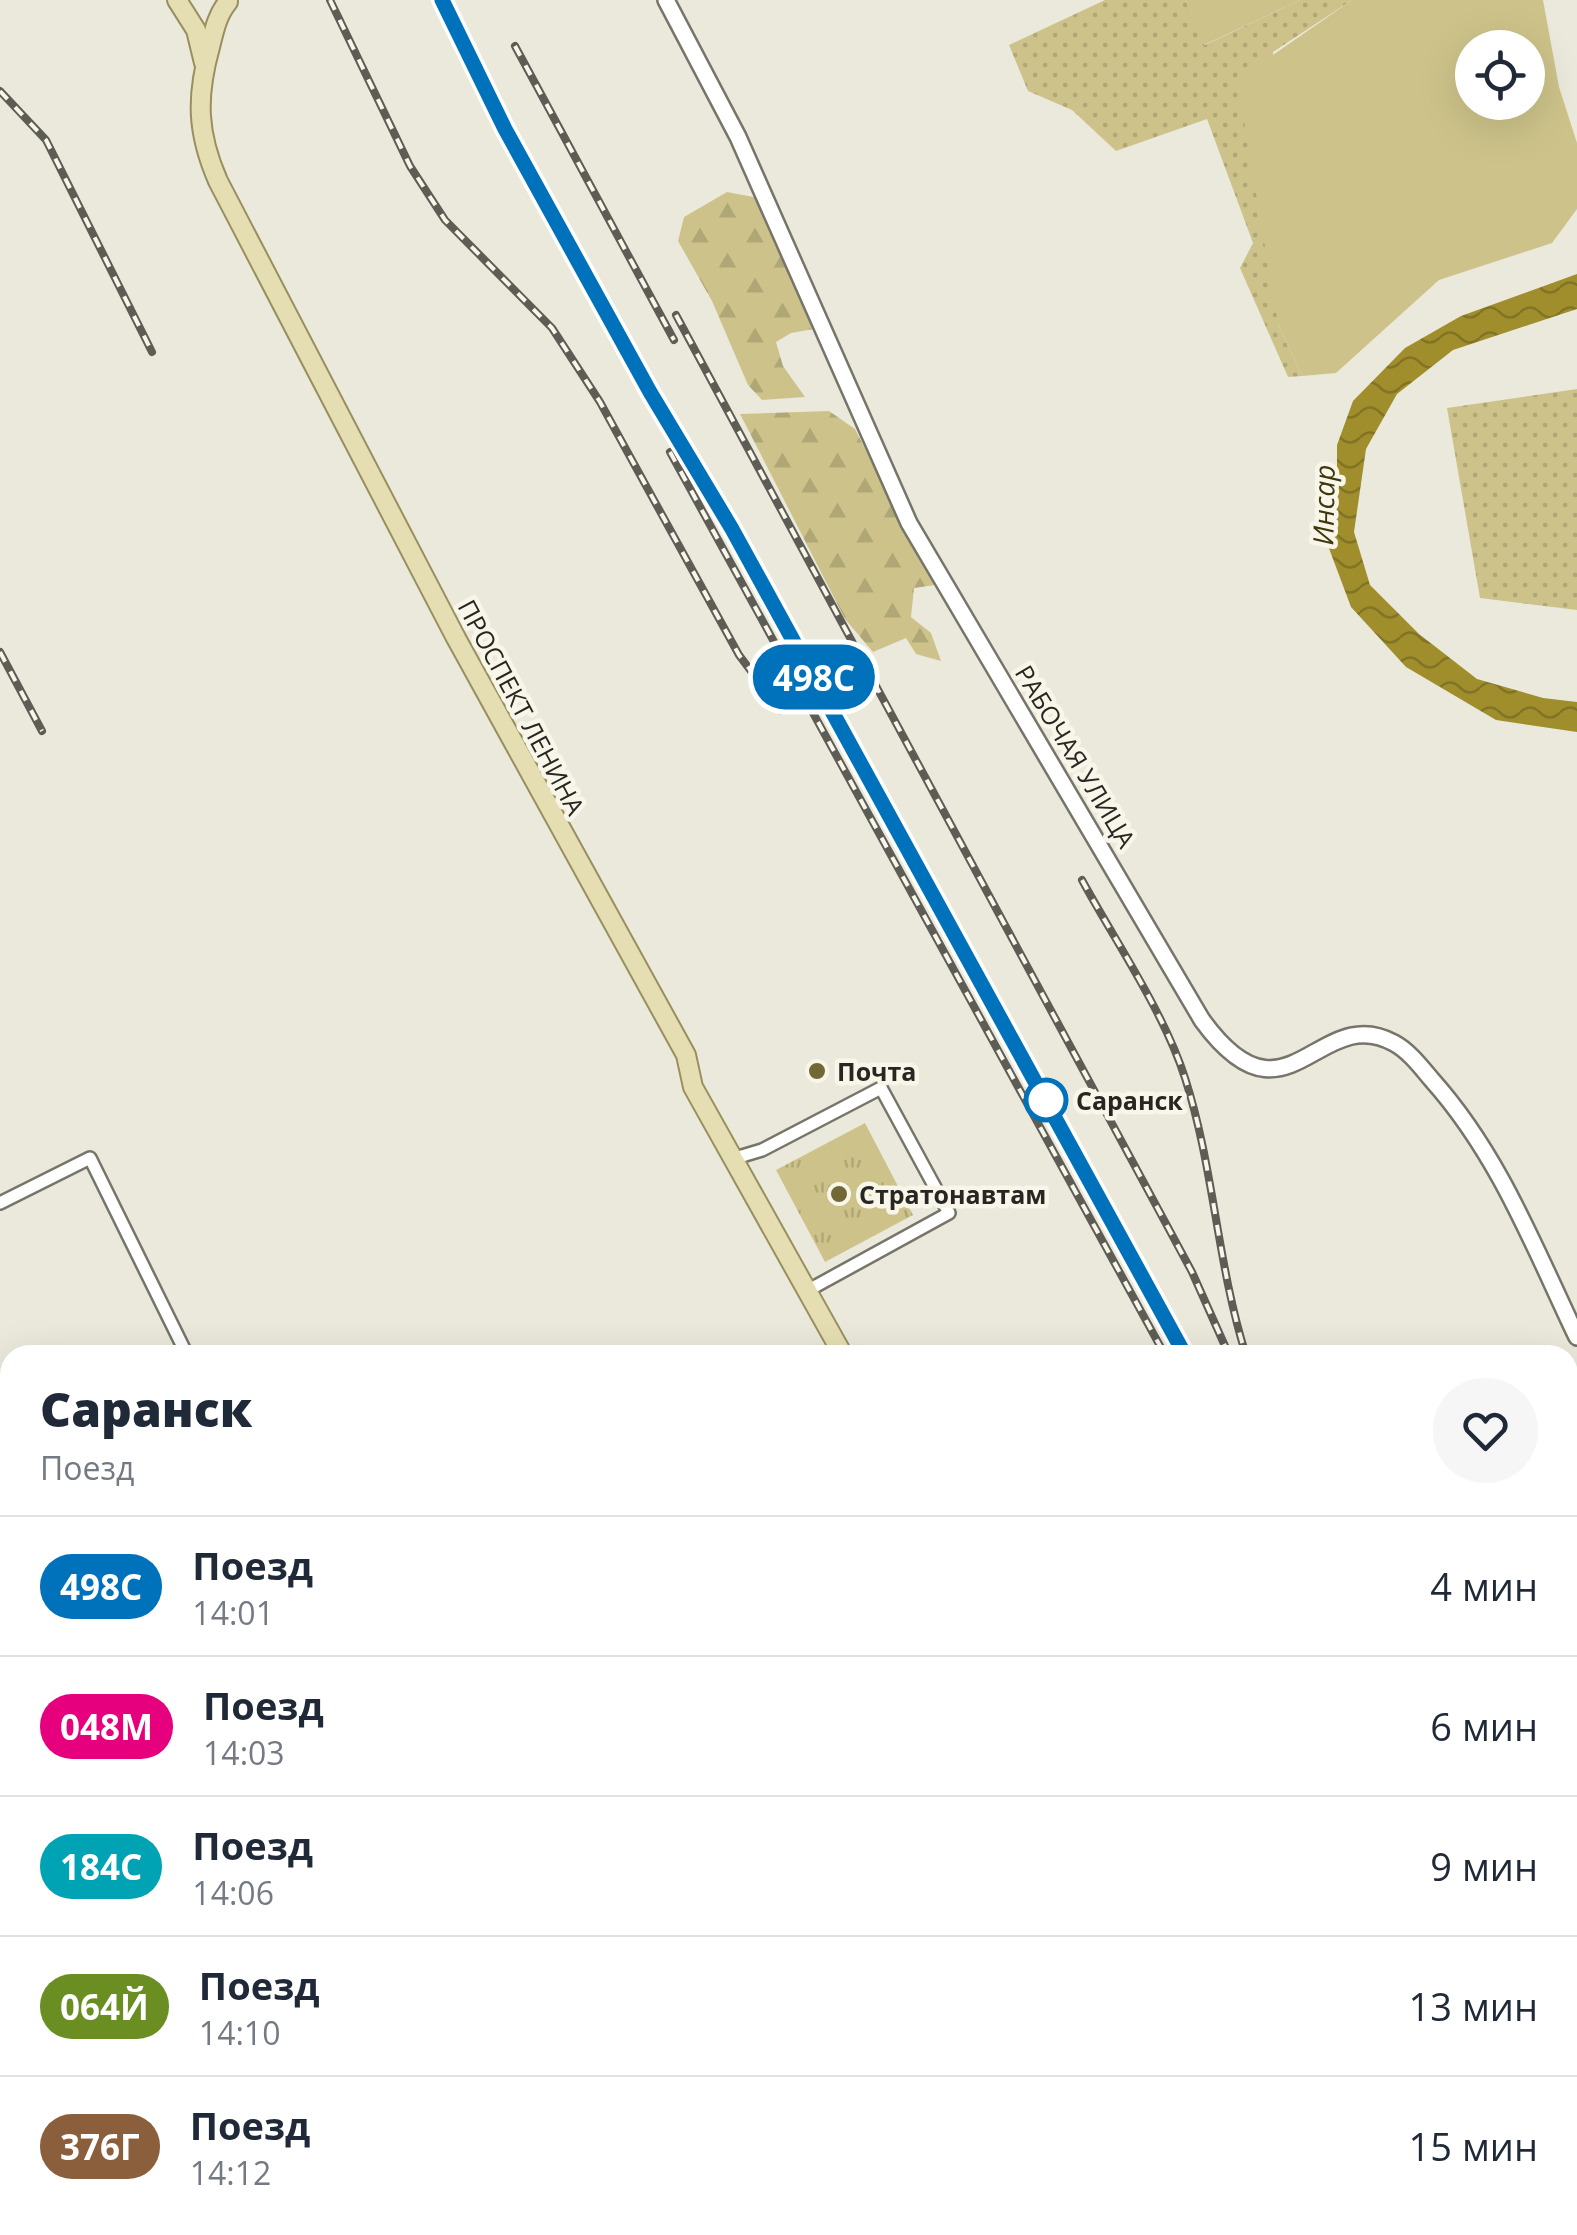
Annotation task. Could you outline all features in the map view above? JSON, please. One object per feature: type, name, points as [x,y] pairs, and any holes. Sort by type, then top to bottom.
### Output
[{"type":"main road","points":[[177,0],[202,9],[229,1]]},
{"type":"main road","points":[[177,0],[196,30],[204,68]]},
{"type":"main road","points":[[204,68],[218,20],[229,1]]},
{"type":"main road","name":"ПРОСПЕКТ ЛЕНИНА","points":[[204,68],[199,125],[218,181],[482,686],[686,1054],[693,1087],[836,1345]]},
{"type":"street","name":"РАБОЧАЯ УЛИЦА","points":[[666,0],[738,137],[894,493],[1202,1020],[1231,1055],[1268,1070],[1359,1034],[1397,1044],[1463,1116],[1494,1162],[1577,1337]]},
{"type":"street","points":[[732,1159],[762,1150],[881,1088],[949,1212],[805,1292]]},
{"type":"street","points":[[0,1203],[90,1158],[182,1345]]},
{"type":"green space","points":[[1105,0],[1186,0],[1205,45],[1300,0],[1352,0],[1273,52],[1278,324],[1302,376],[1288,377],[1240,268],[1253,243],[1207,119],[1116,151],[1072,110],[1028,91],[1009,45]]},
{"type":"green space","points":[[1186,0],[1300,0],[1204,45]]},
{"type":"green space","points":[[1352,0],[1543,0],[1559,87],[1577,143],[1577,209],[1552,243],[1439,280],[1336,373],[1302,376],[1278,324],[1237,80]]},
{"type":"green space","points":[[727,192],[759,198],[814,329],[791,333],[776,342],[783,366],[805,397],[762,400],[748,385],[712,301],[678,241],[684,217]]},
{"type":"green space","points":[[1577,389],[1577,610],[1480,598],[1447,408]]},
{"type":"green space","points":[[829,411],[855,429],[935,585],[914,588],[911,617],[931,633],[941,661],[916,654],[906,638],[873,652],[845,619],[740,414]]},
{"type":"green space","points":[[865,1123],[913,1215],[825,1262],[776,1170]]},
{"type":"water","points":[[1577,274],[1577,309],[1453,350],[1397,394],[1366,449],[1354,532],[1370,585],[1419,634],[1477,679],[1543,698],[1577,702],[1577,732],[1496,720],[1406,667],[1351,607],[1327,543],[1337,498],[1337,445],[1353,401],[1405,348],[1461,316]]},
{"type":"railway","points":[[330,0],[410,166],[445,220],[552,328],[600,402],[739,655],[780,710]]},
{"type":"railway","points":[[442,0],[505,129],[649,393],[733,529],[1180,1345]]},
{"type":"railway","points":[[515,46],[674,340]]},
{"type":"railway","points":[[0,91],[46,140],[152,352]]},
{"type":"railway","points":[[676,315],[1192,1272],[1225,1345]]},
{"type":"railway","points":[[670,452],[1160,1345]]},
{"type":"railway","points":[[0,652],[42,731]]},
{"type":"railway","points":[[1082,880],[1152,1002],[1185,1078],[1203,1146],[1228,1286],[1243,1345]]},
{"type":"train","name":"498С","points":[[442,0],[505,129],[650,392],[732,529],[1180,1345]]},
{"type":"place","name":"Почта","points":[[817,1071]]},
{"type":"place","name":"Саранск","points":[[1046,1100]]},
{"type":"place","name":"Стратонавтам","points":[[839,1194]]},
{"type":"water label","name":"Инсар","points":[[1323,505]]}]
